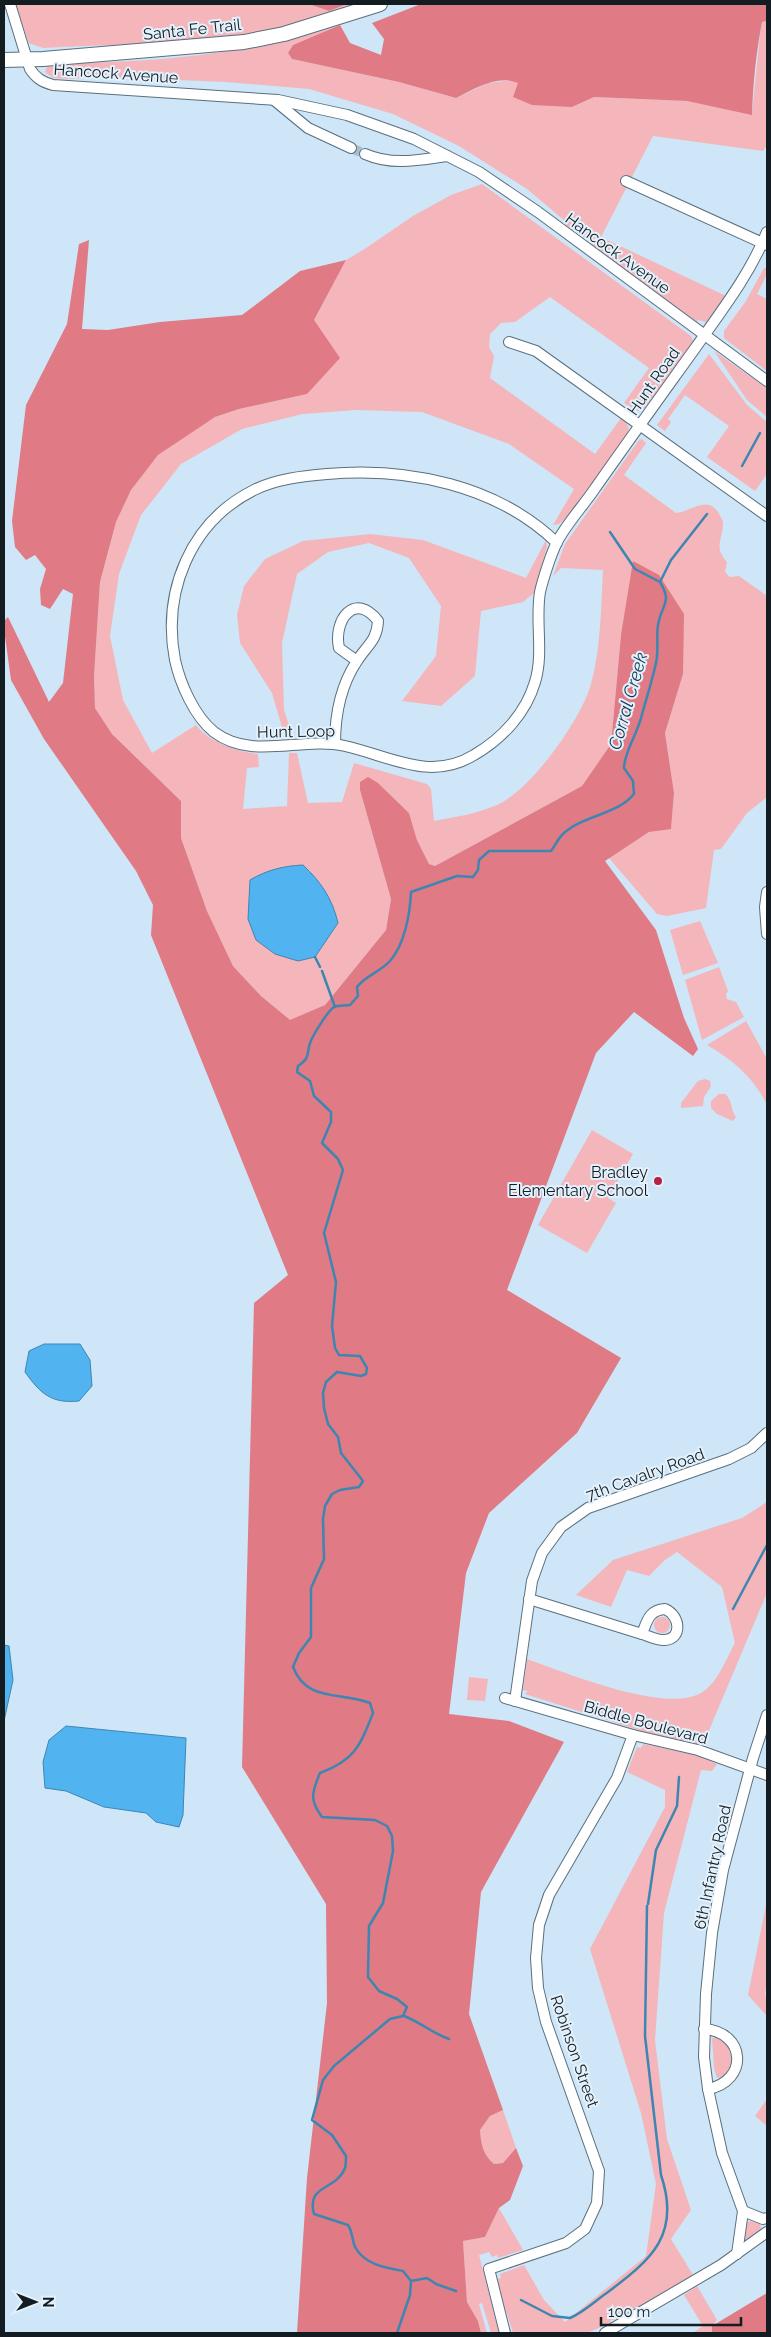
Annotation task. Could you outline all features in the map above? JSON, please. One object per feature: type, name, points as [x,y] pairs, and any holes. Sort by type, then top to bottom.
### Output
[{"type":"street","name":"Hancock Avenue","points":[[10,4],[28,60],[36,77],[53,85],[273,99],[347,115],[414,139],[479,172],[538,212],[767,381]]},
{"type":"street","name":"Santa Fe Trail","points":[[4,60],[28,60],[244,42],[284,34],[380,4]]},
{"type":"street","points":[[273,99],[308,128],[351,148]]},
{"type":"street","points":[[366,154],[380,160],[408,161],[447,156]]},
{"type":"street","points":[[626,181],[765,244]]},
{"type":"street","name":"Hunt Road","points":[[557,543],[732,298],[765,244],[767,232]]},
{"type":"street","points":[[508,342],[536,351],[767,516]]},
{"type":"street","name":"Hunt Loop","points":[[376,471],[405,474],[434,480],[489,498],[511,508],[557,543],[540,592],[538,660],[535,682],[516,720],[473,757],[438,768],[421,768],[401,764],[359,749],[336,744],[250,746],[232,742],[212,731],[187,694],[177,670],[171,641],[172,608],[176,582],[184,560],[201,535],[218,515],[238,499],[257,488],[283,480],[317,475],[376,471]]},
{"type":"street","points":[[336,744],[337,714],[342,691],[357,661],[377,634],[378,621],[370,610],[357,607],[347,611],[340,624],[337,638],[339,648],[357,661]]},
{"type":"street","points":[[767,892],[765,907],[767,934]]},
{"type":"street","name":"7th Cavalry Road","points":[[510,1699],[532,1581],[542,1553],[561,1527],[588,1508],[729,1460],[750,1448],[767,1434]]},
{"type":"street","points":[[529,1599],[642,1634]]},
{"type":"street","name":"Biddle Boulevard","points":[[510,1699],[633,1735],[698,1750],[767,1775]]},
{"type":"street","name":"6th Infantry Road","points":[[736,2254],[743,2211],[722,2153],[708,2089],[704,2029],[712,1933],[723,1870],[767,1715]]},
{"type":"street","name":"Robinson Street","points":[[505,2333],[489,2269],[566,2244],[585,2229],[597,2203],[600,2189],[599,2171],[546,2022],[538,1988],[536,1958],[539,1926],[549,1895],[617,1778],[633,1735]]},
{"type":"street","points":[[704,2029],[715,2030],[726,2036],[734,2045],[738,2057],[736,2070],[729,2080],[719,2087],[708,2089]]},
{"type":"street","points":[[743,2211],[764,2219],[767,2218]]},
{"type":"street","points":[[605,2333],[736,2254],[767,2232]]},
{"type":"shaded area","points":[[15,4],[309,4],[329,11],[347,4],[359,4],[284,26],[237,36],[165,43],[43,48],[29,43]]},
{"type":"shaded area","points":[[309,4],[347,4],[329,11]]},
{"type":"shaded area","points":[[421,4],[767,4],[767,21],[762,22],[756,57],[752,115],[687,101],[594,97],[572,107],[532,105],[513,97],[518,83],[502,80],[478,87],[456,98],[399,82],[292,59],[288,53],[293,45],[340,25],[350,43],[381,55],[384,39],[372,23]]},
{"type":"shaded area","points":[[767,21],[767,145],[763,151],[653,136],[601,237],[726,296],[706,322],[698,320],[697,322],[590,244],[589,241],[564,224],[565,221],[527,189],[459,146],[393,114],[309,89],[226,82],[102,77],[67,79],[53,78],[45,72],[48,65],[165,59],[242,49],[282,41],[340,25],[293,45],[288,53],[292,59],[399,82],[456,98],[488,83],[511,80],[572,107],[594,97],[687,101],[752,114],[760,34],[762,22]]},
{"type":"shaded area","points":[[482,184],[691,336],[693,341],[691,346],[645,408],[638,411],[624,403],[649,368],[550,297],[515,322],[501,323],[490,334],[489,347],[494,356],[490,378],[595,454],[621,418],[628,425],[627,435],[567,517],[559,524],[553,525],[574,489],[509,444],[422,412],[356,410],[303,414],[242,429],[181,464],[141,515],[119,574],[110,636],[123,700],[152,753],[196,725],[207,736],[222,744],[258,754],[259,767],[247,768],[243,809],[287,806],[289,753],[297,753],[308,803],[342,802],[354,763],[427,784],[431,789],[434,821],[473,813],[497,805],[525,785],[553,752],[577,716],[591,684],[597,656],[603,570],[561,568],[553,576],[565,544],[639,440],[642,439],[646,443],[624,475],[676,513],[702,505],[713,507],[723,522],[720,552],[727,562],[725,572],[730,577],[739,576],[767,596],[767,797],[747,813],[721,849],[714,850],[706,908],[667,916],[657,914],[609,858],[649,832],[671,828],[674,793],[665,733],[683,674],[621,635],[611,744],[582,786],[435,866],[429,864],[417,840],[409,813],[378,783],[360,790],[391,899],[386,930],[325,1005],[290,1021],[261,996],[233,966],[207,911],[181,838],[181,801],[112,734],[95,708],[94,676],[100,582],[116,522],[131,490],[158,455],[215,417],[239,409],[307,394],[311,388],[314,320],[346,260],[413,216],[451,195]],"holes":[[[320,882],[338,923],[315,957]]]},
{"type":"shaded area","points":[[89,240],[82,329],[108,330],[160,322],[242,315],[300,271],[346,260],[314,320],[340,358],[307,394],[239,409],[215,417],[158,455],[131,490],[116,522],[100,582],[94,676],[95,708],[112,734],[181,801],[181,838],[207,911],[233,966],[261,996],[290,1020],[325,1005],[386,930],[391,899],[360,790],[360,782],[368,777],[378,783],[409,813],[417,840],[429,864],[435,866],[582,786],[611,744],[621,635],[633,561],[659,575],[684,614],[683,674],[665,733],[674,793],[671,829],[649,832],[605,861],[656,930],[684,1018],[698,1049],[693,1056],[634,1012],[596,1053],[507,1290],[621,1358],[577,1433],[489,1513],[466,1573],[449,1714],[509,1721],[564,1742],[481,1892],[469,2014],[503,2110],[490,2116],[480,2130],[481,2140],[485,2153],[494,2164],[503,2163],[516,2148],[523,2166],[510,2200],[499,2208],[485,2237],[463,2241],[467,2302],[478,2321],[481,2333],[297,2333],[307,2178],[327,2003],[326,1904],[242,1767],[254,1303],[288,1275],[151,935],[153,905],[136,871],[44,739],[11,680],[4,629],[4,621],[8,617],[49,702],[63,683],[73,594],[63,589],[50,609],[41,605],[40,589],[46,569],[35,555],[26,560],[15,547],[12,521],[26,405],[67,324],[79,244]]},
{"type":"shaded area","points":[[764,268],[767,268],[767,274],[757,294],[767,299],[767,371],[724,338],[724,331],[746,301]]},
{"type":"shaded area","points":[[714,351],[767,388],[767,417],[747,400]]},
{"type":"shaded area","points":[[709,354],[747,405],[767,422],[767,474],[755,491],[707,457],[729,426],[685,395],[668,419],[671,422],[665,431],[657,425]]},
{"type":"shaded area","points":[[370,534],[423,540],[526,578],[546,540],[547,546],[535,592],[523,602],[481,611],[475,676],[441,706],[402,701],[436,656],[441,606],[409,558],[369,543],[328,552],[297,574],[282,643],[284,710],[292,734],[284,734],[272,693],[240,643],[237,615],[244,586],[265,559],[303,541]]},
{"type":"shaded area","points":[[700,921],[718,963],[683,975],[670,930]]},
{"type":"shaded area","points":[[719,967],[728,991],[726,994],[727,999],[736,1002],[744,1017],[702,1040],[685,980]]},
{"type":"shaded area","points":[[746,1021],[767,1059],[767,1105],[756,1087],[742,1071],[726,1057],[707,1045]]},
{"type":"shaded area","points":[[705,1079],[710,1081],[711,1086],[704,1097],[703,1106],[681,1108],[681,1103],[698,1081]]},
{"type":"shaded area","points":[[719,1094],[728,1096],[736,1117],[733,1121],[717,1114],[711,1108],[711,1101]]},
{"type":"shaded area","points":[[592,1130],[633,1154],[608,1198],[616,1203],[587,1253],[538,1225]]},
{"type":"shaded area","points":[[767,1502],[767,1593],[710,1728],[705,1746],[648,1733],[525,1694],[528,1691],[523,1690],[527,1659],[614,1689],[640,1695],[685,1698],[707,1689],[717,1677],[735,1643],[722,1587],[677,1552],[665,1560],[649,1576],[627,1570],[611,1607],[576,1595],[613,1560],[742,1518]]},
{"type":"shaded area","points":[[659,1617],[665,1617],[670,1622],[668,1631],[659,1633],[654,1628],[654,1622]]},
{"type":"shaded area","points":[[469,1677],[488,1679],[485,1701],[467,1700]]},
{"type":"shaded area","points":[[643,1744],[697,1755],[717,1764],[712,1771],[701,1770],[664,1913],[655,2040],[667,2139],[691,2210],[671,2239],[693,2275],[618,2319],[611,2320],[610,2323],[587,2333],[513,2333],[497,2282],[497,2279],[501,2278],[500,2274],[524,2265],[544,2300],[565,2322],[646,2256],[656,2184],[641,2113],[590,1949],[665,1807],[665,1790],[627,1772],[637,1747],[641,1748]]},
{"type":"shaded area","points":[[767,1900],[767,1977],[765,1996],[767,1998],[767,2016],[748,1995]]},
{"type":"shaded area","points":[[718,2037],[728,2044],[732,2062],[725,2076],[717,2078],[714,2068],[712,2038]]},
{"type":"shaded area","points":[[767,2099],[767,2126],[755,2116]]},
{"type":"shaded area","points":[[503,2110],[516,2148],[503,2163],[494,2164],[487,2157],[483,2149],[480,2130],[490,2116]]},
{"type":"shaded area","points":[[499,2208],[523,2250],[498,2258],[497,2255],[492,2257],[489,2252],[479,2255],[499,2333],[491,2333],[482,2303],[479,2304],[487,2333],[481,2333],[478,2321],[467,2302],[463,2241],[485,2237]]},
{"type":"shaded area","points":[[750,2221],[760,2224],[761,2229],[743,2242],[746,2223]]},
{"type":"shaded area","points":[[697,2286],[717,2320],[712,2326],[712,2333],[693,2333],[703,2326],[684,2295]]},
{"type":"shaded area","points":[[767,2293],[767,2333],[712,2333],[712,2326]]},
{"type":"water","points":[[303,865],[325,891],[333,906],[338,923],[315,957],[298,961],[275,954],[256,940],[248,919],[250,880],[275,869]]},
{"type":"water","points":[[44,1344],[80,1344],[90,1360],[92,1386],[79,1401],[61,1401],[47,1396],[25,1372],[29,1351]]},
{"type":"water","points":[[4,1645],[9,1646],[13,1680],[4,1721]]},
{"type":"water","points":[[66,1726],[186,1738],[183,1815],[179,1827],[156,1822],[146,1813],[104,1807],[66,1791],[45,1788],[43,1762],[49,1740]]},
{"type":"waterway","points":[[742,466],[760,433]]},
{"type":"waterway","name":"Corral Creek","points":[[397,2333],[410,2295],[411,2281],[403,2271],[376,2265],[364,2258],[355,2247],[348,2225],[314,2214],[313,2204],[314,2197],[318,2192],[335,2181],[341,2175],[346,2164],[346,2156],[332,2135],[312,2120],[323,2080],[334,2066],[390,2019],[403,2016],[407,2007],[397,1999],[379,1991],[368,1977],[369,1926],[383,1903],[393,1851],[392,1836],[387,1826],[375,1820],[322,1817],[315,1806],[313,1796],[320,1773],[341,1763],[349,1757],[360,1743],[373,1713],[370,1703],[359,1699],[316,1691],[299,1678],[293,1667],[299,1653],[311,1637],[311,1588],[324,1559],[323,1519],[325,1506],[332,1494],[340,1490],[359,1487],[363,1481],[341,1453],[338,1437],[328,1424],[323,1393],[326,1382],[337,1372],[361,1376],[366,1374],[367,1368],[360,1356],[339,1355],[335,1348],[332,1326],[336,1282],[324,1233],[343,1170],[338,1159],[322,1143],[331,1122],[331,1112],[314,1096],[310,1081],[297,1072],[298,1066],[306,1058],[312,1039],[320,1024],[331,1010],[336,1006],[350,1005],[358,996],[357,987],[360,983],[386,965],[395,954],[406,928],[411,892],[457,876],[473,877],[478,870],[479,860],[489,851],[551,851],[570,828],[609,811],[627,801],[634,794],[633,781],[624,768],[628,750],[639,724],[656,663],[659,618],[666,600],[666,595],[660,582],[671,560],[707,514]]},
{"type":"waterway","points":[[610,532],[635,569],[660,582]]},
{"type":"waterway","points":[[315,957],[320,967]]},
{"type":"waterway","points":[[322,971],[335,1007]]},
{"type":"waterway","points":[[733,1609],[767,1545]]},
{"type":"waterway","points":[[648,1904],[656,1850],[677,1806],[679,1777]]},
{"type":"waterway","points":[[521,2300],[552,2316],[570,2318],[575,2316],[638,2268],[659,2243],[665,2229],[667,2214],[666,2196],[661,2175],[645,2036],[647,1906]]},
{"type":"waterway","points":[[404,2016],[449,2039]]},
{"type":"waterway","points":[[411,2281],[427,2278],[436,2284],[456,2291]]},
{"type":"tunnel","points":[[351,148],[365,154]]},
{"type":"place","name":"Bradley Elementary School","points":[[658,1181]]}]
